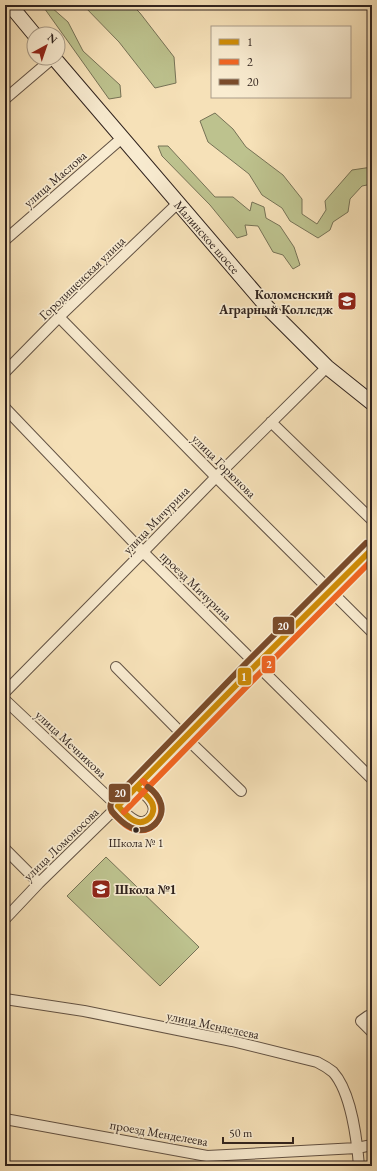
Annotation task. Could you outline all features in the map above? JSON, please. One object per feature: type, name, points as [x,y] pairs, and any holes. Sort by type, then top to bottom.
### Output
[{"type":"main road","points":[[10,5],[27,26]]},
{"type":"main road","name":"Малинское шоссе","points":[[60,66],[268,308],[327,367],[372,403]]},
{"type":"street","points":[[5,99],[44,66]]},
{"type":"street","name":"улица Маслова","points":[[5,240],[122,138]]},
{"type":"street","name":"Городищенская улица","points":[[5,372],[59,317],[178,203]]},
{"type":"street","name":"улица Горюнова","points":[[59,317],[216,477],[372,632]]},
{"type":"street","name":"улица Мичурина","points":[[5,692],[216,477],[327,367]]},
{"type":"street","name":"проезд Мичурина","points":[[5,408],[143,552],[372,779]]},
{"type":"street","points":[[271,422],[372,520]]},
{"type":"street","name":"улица Ломоносова","points":[[5,919],[257,664],[371,552]]},
{"type":"street","points":[[116,667],[241,791]]},
{"type":"street","name":"улица Мечникова","points":[[5,700],[126,814],[138,822],[145,822],[153,814],[154,808],[152,802],[137,787]]},
{"type":"street","points":[[5,849],[39,883]]},
{"type":"street","name":"улица Менделеева","points":[[5,999],[100,1014],[232,1041],[317,1062],[333,1072],[349,1104],[359,1166]]},
{"type":"street","points":[[372,1016],[368,1016],[361,1022],[372,1032]]},
{"type":"street","name":"проезд Менделеева","points":[[5,1119],[207,1156],[357,1148]]},
{"type":"street","points":[[357,1148],[372,1146]]},
{"type":"green space","points":[[42,5],[51,5],[51,7],[68,22],[83,51],[120,85],[121,97],[109,99],[66,39],[66,26],[57,26]]},
{"type":"green space","points":[[83,5],[132,5],[174,57],[176,83],[155,88],[119,42]]},
{"type":"green space","points":[[215,113],[233,129],[246,147],[283,175],[302,199],[302,214],[317,224],[326,210],[325,201],[352,170],[372,167],[372,184],[362,186],[350,199],[348,212],[333,222],[330,230],[318,238],[290,221],[282,208],[262,195],[249,174],[208,142],[200,121]]},
{"type":"green space","points":[[158,146],[168,146],[215,197],[233,197],[250,211],[252,202],[264,207],[266,218],[280,226],[294,247],[300,265],[293,269],[283,255],[273,252],[258,226],[245,225],[247,235],[237,238],[210,205],[162,156]]},
{"type":"green space","points":[[106,857],[199,947],[160,986],[67,896]]},
{"type":"transit line","name":"20","points":[[148,787],[156,794],[160,801],[162,810],[161,815],[151,827],[141,830],[132,828],[112,812],[110,806],[112,801],[247,662],[366,543]]},
{"type":"transit line","name":"1","points":[[118,806],[372,549]]},
{"type":"transit line","name":"2","points":[[124,812],[372,560]]},
{"type":"transit line","name":"2","points":[[112,812],[123,823],[133,829],[143,830],[149,829],[153,826],[160,817],[161,806],[156,794],[143,781]]},
{"type":"transit line","name":"1","points":[[118,806],[132,820],[143,822],[150,818],[153,811],[152,803],[137,787]]},
{"type":"place","name":"Коломенский Аграрный Колледж","points":[[347,301]]},
{"type":"place","name":"Школа № 1","points":[[136,830]]},
{"type":"place","name":"Школа №1","points":[[101,889]]}]
